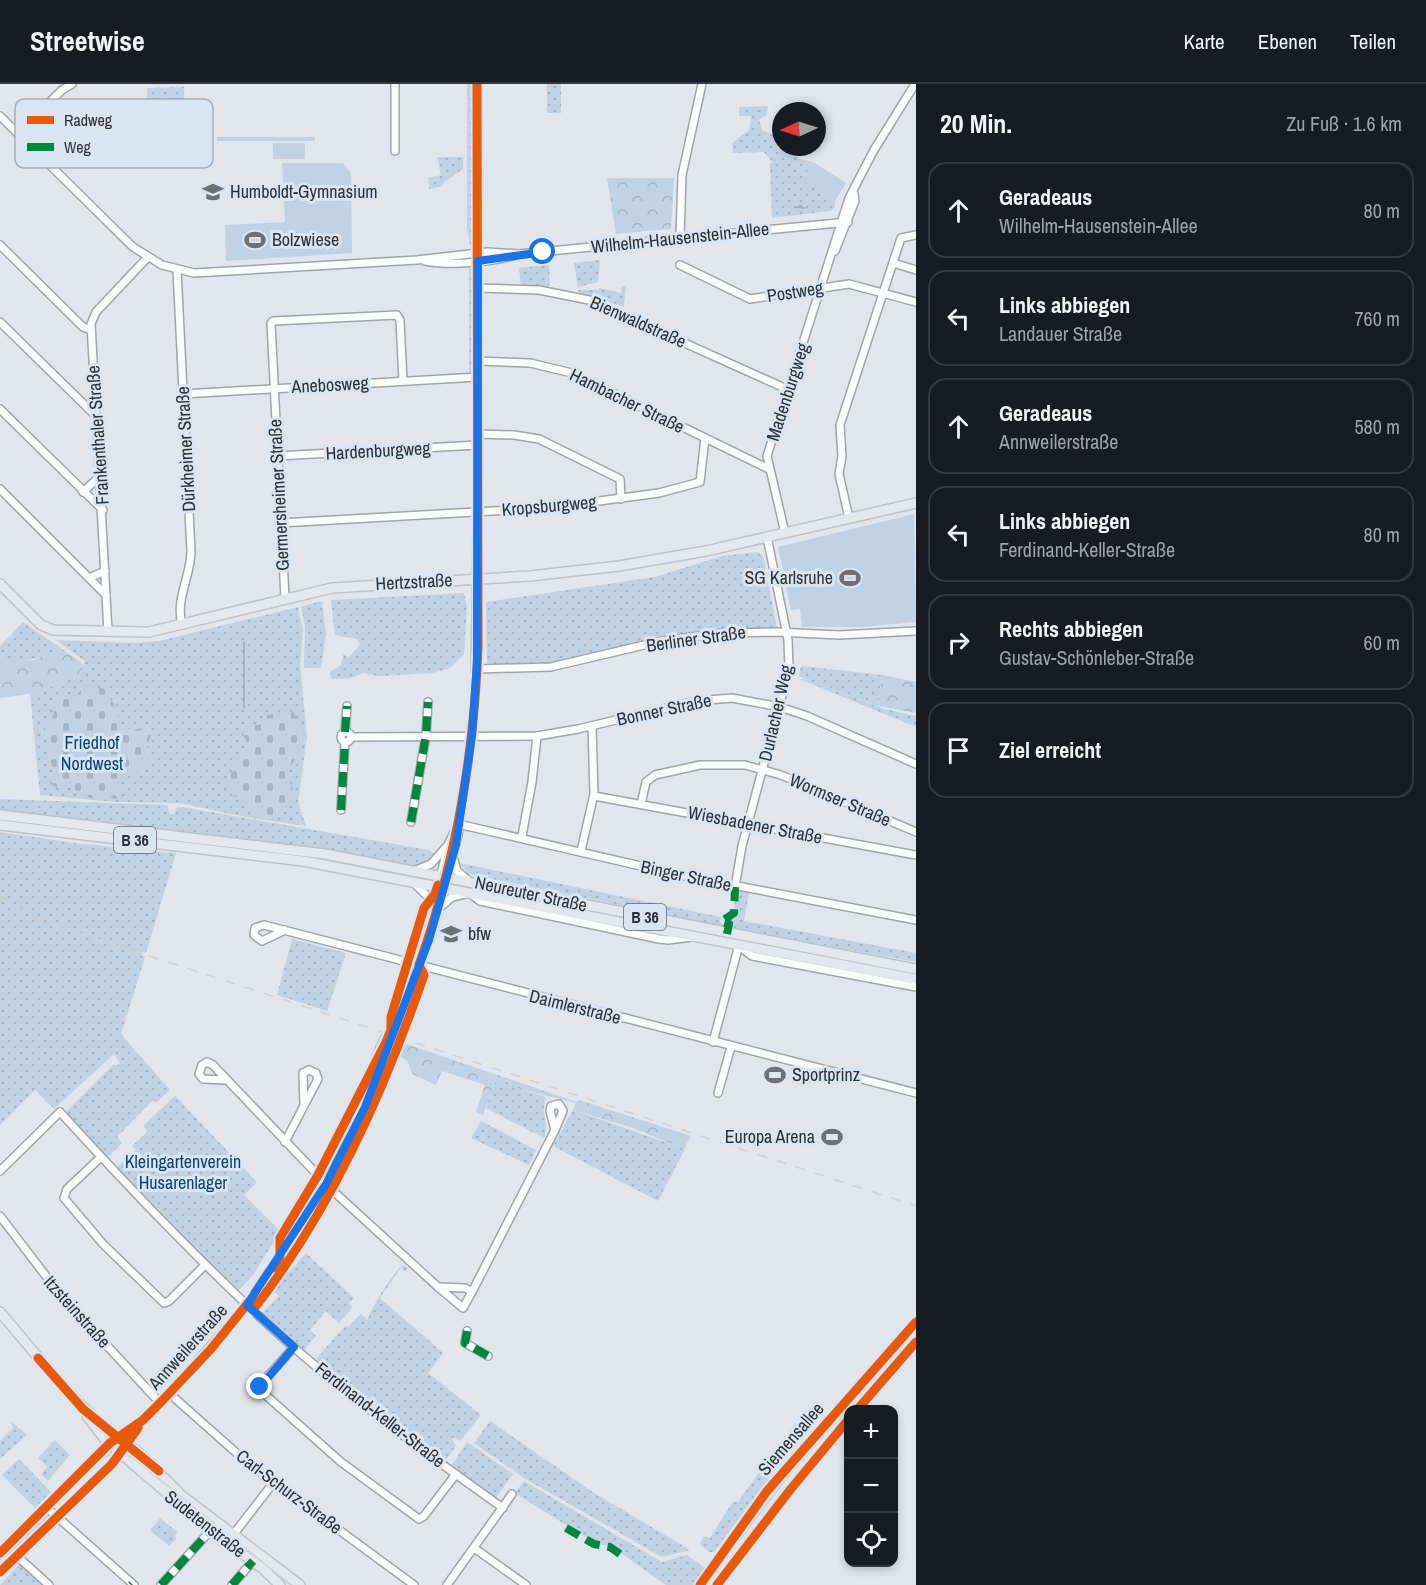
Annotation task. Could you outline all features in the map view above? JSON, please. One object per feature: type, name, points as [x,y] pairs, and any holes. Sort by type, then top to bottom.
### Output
[{"type":"main road","name":"Hertzstraße","points":[[0,584],[46,628],[60,631],[149,632],[285,598],[340,587],[477,579],[619,566],[767,537],[916,503]]},
{"type":"main road","name":"Neureuter Straße","points":[[0,815],[281,848],[416,870],[470,892],[692,937],[740,941],[916,969]]},
{"type":"main road","name":"Neureuter Straße","points":[[0,825],[303,861],[409,880],[469,881],[916,979]]},
{"type":"main road","name":"Sudetenstraße","points":[[0,1312],[83,1409],[96,1429],[124,1449],[211,1530],[253,1561],[280,1585]]},
{"type":"main road","name":"Siemensallee","points":[[700,1585],[767,1491],[916,1322]]},
{"type":"main road","points":[[861,1405],[916,1342]]},
{"type":"main road","name":"Siemensallee","points":[[831,1417],[844,1421]]},
{"type":"main road","name":"Siemensallee","points":[[717,1585],[789,1490],[844,1426]]},
{"type":"main road","name":"Sudetenstraße","points":[[124,1449],[159,1471],[181,1495],[300,1585]]},
{"type":"main road","points":[[716,1561],[730,1568]]},
{"type":"street","points":[[53,99],[72,84]]},
{"type":"street","points":[[395,84],[395,151]]},
{"type":"street","points":[[442,881],[453,855],[472,735],[477,669],[477,84]]},
{"type":"street","points":[[680,237],[682,175],[702,84]]},
{"type":"street","name":"Madenburgweg","points":[[785,532],[767,456],[845,222],[849,198],[854,194],[874,150],[915,84]]},
{"type":"street","name":"Wilhelm-Hausenstein-Allee","points":[[0,116],[15,131]]},
{"type":"street","name":"Wilhelm-Hausenstein-Allee","points":[[52,168],[122,237],[147,258],[177,270],[203,273],[478,257],[504,251],[519,254],[845,222]]},
{"type":"street","points":[[849,518],[839,474],[842,456],[840,425],[902,236],[916,235]]},
{"type":"street","points":[[0,245],[83,327],[91,330]]},
{"type":"street","name":"Frankenthaler Straße","points":[[108,632],[103,510],[98,478],[91,330],[96,312],[147,258]]},
{"type":"street","points":[[893,263],[916,270]]},
{"type":"street","name":"Postweg","points":[[680,265],[750,299],[849,284],[916,302]]},
{"type":"street","name":"Dürkheimer Straße","points":[[177,270],[192,551],[190,571],[180,606],[182,625]]},
{"type":"street","name":"Bienwaldstraße","points":[[478,288],[539,290],[589,300],[789,390]]},
{"type":"street","name":"Germersheimer Straße","points":[[285,598],[269,326],[273,321],[397,315],[400,320],[403,381]]},
{"type":"street","points":[[0,322],[96,416]]},
{"type":"street","name":"Hambacher Straße","points":[[478,361],[530,363],[572,373],[769,469]]},
{"type":"street","name":"Anebosweg","points":[[183,394],[478,377]]},
{"type":"street","points":[[81,403],[95,390]]},
{"type":"street","points":[[0,409],[103,510]]},
{"type":"street","points":[[478,434],[523,436],[552,444],[620,478],[621,499]]},
{"type":"street","name":"Kropsburgweg","points":[[280,523],[547,508],[621,499],[699,483],[702,478],[705,438]]},
{"type":"street","name":"Hardenburgweg","points":[[277,456],[478,445]]},
{"type":"street","points":[[83,492],[98,478]]},
{"type":"street","points":[[0,489],[106,595]]},
{"type":"street","name":"Durlacher Weg","points":[[735,887],[748,824],[789,669],[786,633],[767,537]]},
{"type":"street","points":[[89,578],[105,571]]},
{"type":"street","name":"Berliner Straße","points":[[477,669],[551,667],[661,641],[698,636],[755,632],[839,635],[916,631]]},
{"type":"street","name":"Bonner Straße","points":[[347,737],[537,736],[709,699],[742,699],[780,707],[916,764]]},
{"type":"street","points":[[411,822],[426,735],[428,702]]},
{"type":"street","points":[[341,810],[347,706]]},
{"type":"street","points":[[581,851],[594,796],[592,726]]},
{"type":"street","points":[[522,836],[532,782],[537,736]]},
{"type":"street","name":"Wormser Straße","points":[[641,804],[646,782],[656,775],[708,765],[734,764],[763,769],[916,832]]},
{"type":"street","name":"Wiesbadener Straße","points":[[594,796],[916,855]]},
{"type":"street","points":[[416,870],[434,862],[448,845],[458,824]]},
{"type":"street","name":"Binger Straße","points":[[458,824],[522,836],[735,887],[916,920]]},
{"type":"street","points":[[442,881],[448,845]]},
{"type":"street","points":[[453,855],[455,868],[469,881]]},
{"type":"street","points":[[409,880],[424,892],[435,909],[452,897],[470,892]]},
{"type":"street","name":"Annweilerstraße","points":[[0,1553],[114,1441],[143,1420],[170,1394],[247,1305],[326,1184],[369,1097],[419,965],[442,881]]},
{"type":"street","name":"Neureuter Straße","points":[[470,892],[480,902],[658,939],[692,937]]},
{"type":"street","name":"Daimlerstraße","points":[[285,930],[916,1093]]},
{"type":"street","points":[[713,1042],[740,941]]},
{"type":"street","name":"Neureuter Straße","points":[[740,941],[748,955],[916,987]]},
{"type":"street","points":[[718,1093],[731,1047]]},
{"type":"street","points":[[226,1080],[326,1184],[463,1308],[555,1130]]},
{"type":"street","points":[[285,1142],[304,1106]]},
{"type":"street","name":"Ferdinand-Keller-Straße","points":[[0,1171],[60,1112],[205,1265],[247,1305],[374,1413],[503,1508]]},
{"type":"street","points":[[101,1157],[67,1189],[64,1198],[104,1244],[164,1302],[169,1301],[205,1265]]},
{"type":"street","name":"Itzsteinstraße","points":[[0,1216],[62,1297],[160,1403]]},
{"type":"street","points":[[438,1287],[465,1288],[472,1292]]},
{"type":"street","points":[[466,1332],[465,1342],[488,1356]]},
{"type":"street","points":[[294,1347],[261,1384],[261,1392],[341,1462],[419,1519],[424,1516],[456,1474]]},
{"type":"street","name":"Carl-Schurz-Straße","points":[[170,1394],[233,1450],[414,1585]]},
{"type":"street","name":"Annweilerstraße","points":[[0,1572],[124,1449],[143,1420]]},
{"type":"street","name":"Sudetenstraße","points":[[234,1535],[274,1482]]},
{"type":"street","points":[[447,1585],[512,1494]]},
{"type":"street","points":[[46,1507],[132,1585]]},
{"type":"street","points":[[161,1585],[211,1530]]},
{"type":"street","points":[[474,1548],[526,1585]]},
{"type":"street","points":[[17,1556],[49,1585]]},
{"type":"street","points":[[232,1585],[253,1561]]},
{"type":"green space","points":[[467,84],[474,84],[474,245],[470,245],[467,229]]},
{"type":"green space","points":[[547,84],[561,84],[561,113],[547,113]]},
{"type":"green space","points":[[184,87],[184,99],[147,99],[147,88]]},
{"type":"green space","points":[[768,106],[767,114],[759,120],[762,130],[772,135],[772,156],[797,156],[799,159],[813,162],[802,180],[835,201],[835,207],[830,211],[772,218],[770,163],[773,163],[764,152],[733,153],[732,143],[749,130],[751,116],[739,116],[739,107]]},
{"type":"green space","points":[[217,137],[315,137],[315,141],[217,141]]},
{"type":"green space","points":[[273,143],[305,143],[305,159],[273,159]]},
{"type":"green space","points":[[437,157],[463,157],[463,169],[443,183],[443,186],[429,189],[428,178],[441,175]]},
{"type":"green space","points":[[813,162],[846,183],[835,201],[802,180]]},
{"type":"green space","points":[[282,163],[343,163],[351,173],[352,253],[226,261],[225,225],[285,222]]},
{"type":"green space","points":[[607,178],[674,178],[671,229],[616,234]]},
{"type":"green space","points":[[600,260],[598,282],[578,287],[574,263]]},
{"type":"green space","points":[[549,265],[550,284],[548,287],[521,285],[519,268]]},
{"type":"green space","points":[[469,268],[474,268],[474,374],[469,374]]},
{"type":"green space","points":[[622,286],[626,286],[624,307],[578,292],[579,290],[599,290],[599,288],[621,293]]},
{"type":"green space","name":"SG Karlsruhe","points":[[914,514],[916,622],[863,627],[802,627],[800,609],[791,610],[778,547]]},
{"type":"green space","points":[[758,552],[763,556],[777,628],[747,628],[673,635],[574,659],[531,665],[487,663],[486,602],[655,577],[722,556]]},
{"type":"green space","points":[[464,593],[467,606],[464,654],[450,668],[433,673],[378,676],[363,673],[351,678],[331,679],[330,672],[341,665],[343,655],[345,654],[348,658],[360,645],[357,639],[335,635],[331,600]]},
{"type":"green space","points":[[322,601],[326,634],[321,668],[304,668],[305,625],[301,607]]},
{"type":"green space","points":[[298,607],[303,631],[300,664],[307,737],[298,802],[306,826],[245,817],[179,803],[115,802],[40,795],[30,694],[37,696],[55,684],[80,677],[85,661],[56,640],[135,643],[159,641]]},
{"type":"green space","points":[[23,622],[65,651],[7,663],[0,657],[0,646]]},
{"type":"green space","points":[[65,651],[84,665],[80,677],[55,684],[37,696],[29,694],[0,698],[0,657],[7,663],[35,660],[44,655]]},
{"type":"green space","points":[[801,666],[882,675],[878,706],[799,676]]},
{"type":"green space","points":[[882,675],[916,682],[916,713],[878,706]]},
{"type":"green space","points":[[797,678],[810,680],[884,709],[916,716],[916,727]]},
{"type":"green space","name":"Friedhof Nordwest","points":[[86,685],[105,689],[114,705],[120,725],[133,730],[144,728],[151,735],[147,745],[149,758],[139,771],[127,775],[121,782],[123,794],[116,799],[106,796],[94,799],[68,787],[60,789],[52,785],[54,771],[49,757],[45,729],[54,714],[51,703],[58,697],[73,699]]},
{"type":"green space","points":[[290,711],[294,713],[300,725],[304,740],[287,777],[293,789],[292,800],[288,808],[277,811],[268,820],[262,819],[252,804],[235,797],[225,780],[234,771],[236,756],[246,750],[248,744],[243,735],[248,726],[259,725],[268,715]]},
{"type":"green space","points":[[0,799],[167,805],[170,814],[174,814],[177,807],[188,808],[429,850],[434,854],[429,862],[413,866],[252,840],[0,812]]},
{"type":"green space","points":[[0,832],[81,844],[176,853],[146,953],[143,952],[142,955],[145,957],[121,1034],[170,1090],[156,1103],[153,1100],[117,1137],[122,1143],[107,1158],[66,1112],[114,1064],[116,1066],[120,1063],[114,1054],[54,1109],[35,1090],[0,1125]]},
{"type":"green space","points":[[459,863],[721,917],[720,923],[727,925],[726,927],[468,874]]},
{"type":"green space","points":[[456,884],[724,936],[724,939]]},
{"type":"green space","points":[[740,891],[749,893],[744,921],[916,953],[916,962],[730,928],[731,923],[724,921],[734,915],[735,895]]},
{"type":"green space","points":[[292,939],[346,953],[327,1011],[277,995]]},
{"type":"green space","points":[[402,964],[413,972],[394,1028],[384,1025]]},
{"type":"green space","points":[[424,971],[431,973],[409,1034],[399,1031],[418,975]]},
{"type":"green space","points":[[380,1034],[390,1037],[348,1133],[324,1174],[318,1168],[354,1097]]},
{"type":"green space","points":[[396,1038],[396,1050],[383,1087],[335,1182],[332,1176],[373,1097]]},
{"type":"green space","points":[[406,1044],[577,1102],[579,1100],[691,1136],[684,1149],[633,1128],[573,1110],[576,1103],[520,1089],[497,1077],[483,1115],[476,1112],[485,1085],[442,1071],[436,1085],[412,1074],[408,1062],[401,1057]]},
{"type":"green space","points":[[497,1077],[520,1089],[546,1098],[544,1138],[486,1108]]},
{"type":"green space","name":"Kleingartenverein Husarenlager","points":[[175,1096],[257,1182],[244,1195],[280,1231],[254,1274],[238,1291],[116,1168],[136,1150],[132,1146],[148,1131],[143,1126]]},
{"type":"green space","points":[[573,1110],[685,1149],[658,1201],[553,1146]]},
{"type":"green space","points":[[481,1121],[536,1150],[529,1165],[471,1138]]},
{"type":"green space","points":[[306,1253],[354,1298],[349,1303],[353,1307],[339,1323],[326,1311],[310,1330],[316,1336],[304,1350],[262,1313],[279,1296],[273,1290]]},
{"type":"green space","points":[[403,1265],[408,1268],[405,1271],[401,1268],[380,1298],[443,1353],[428,1373],[481,1415],[460,1441],[454,1437],[452,1439],[456,1446],[445,1461],[316,1359],[346,1325],[348,1327],[361,1314],[368,1320],[382,1292]]},
{"type":"green space","points":[[807,1411],[809,1415],[813,1411],[818,1419],[785,1456],[714,1552],[709,1552],[700,1544],[704,1536],[710,1538],[733,1502],[738,1502],[793,1426]]},
{"type":"green space","points":[[11,1421],[27,1435],[0,1459],[0,1441],[13,1428]]},
{"type":"green space","points":[[490,1421],[591,1491],[690,1550],[662,1557],[524,1478],[474,1443]]},
{"type":"green space","points":[[55,1440],[70,1455],[48,1481],[41,1474],[47,1467],[38,1458]]},
{"type":"green space","points":[[467,1442],[513,1474],[496,1498],[451,1466]]},
{"type":"green space","points":[[19,1459],[51,1492],[35,1508],[2,1475]]},
{"type":"green space","points":[[524,1481],[662,1562],[687,1555],[705,1568],[693,1585],[666,1585],[612,1547],[595,1543],[515,1493]]},
{"type":"green space","points":[[43,1513],[46,1513],[49,1520],[10,1559],[6,1559],[1,1554]]},
{"type":"green space","points":[[160,1518],[177,1532],[174,1536],[177,1538],[169,1546],[150,1530]]},
{"type":"green space","points":[[21,1562],[46,1585],[0,1585]]},
{"type":"waterway","points":[[797,207],[804,208]]},
{"type":"waterway","points":[[244,642],[244,708]]},
{"type":"tram line","points":[[705,1585],[791,1473],[916,1330]]},
{"type":"tram line","points":[[0,1560],[103,1458],[117,1452],[132,1457],[291,1585]]},
{"type":"railway","points":[[0,899],[34,916],[85,935],[916,1206]]},
{"type":"marked path","points":[[411,822],[426,735],[428,702]]},
{"type":"marked path","points":[[345,732],[347,706]]},
{"type":"marked path","points":[[341,810],[345,742]]},
{"type":"marked path","points":[[727,934],[729,924],[721,922],[734,913],[735,887]]},
{"type":"marked path","points":[[467,1331],[465,1343],[488,1356]]},
{"type":"marked path","points":[[566,1528],[594,1544],[610,1547],[620,1554]]},
{"type":"marked path","points":[[161,1585],[211,1530]]},
{"type":"marked path","points":[[232,1585],[253,1561]]},
{"type":"cycle path","points":[[247,1305],[253,1310],[307,1232],[352,1150],[391,1063],[424,975],[419,965],[443,887],[461,809],[472,729],[478,647],[477,84]]},
{"type":"cycle path","points":[[273,1268],[280,1257],[280,1238],[318,1175],[386,1042],[391,1030],[391,1017],[424,908],[435,894],[438,885]]},
{"type":"cycle path","points":[[0,1553],[110,1443],[143,1420],[160,1403],[211,1349],[252,1298]]},
{"type":"cycle path","points":[[700,1585],[767,1491],[916,1322]]},
{"type":"cycle path","points":[[861,1405],[916,1342]]},
{"type":"cycle path","points":[[38,1358],[83,1409],[159,1471]]},
{"type":"cycle path","points":[[717,1585],[790,1490],[844,1425]]},
{"type":"cycle path","points":[[0,1572],[112,1464],[138,1428]]},
{"type":"place","name":"Humboldt-Gymnasium","points":[[213,192]]},
{"type":"place","name":"Bolzwiese","points":[[255,240]]},
{"type":"place","name":"SG Karlsruhe","points":[[850,578]]},
{"type":"place","name":"bfw","points":[[451,934]]},
{"type":"place","name":"Sportprinz","points":[[775,1075]]},
{"type":"place","name":"Europa Arena","points":[[832,1137]]},
{"type":"route","points":[[260,1387],[294,1347],[247,1305],[326,1184],[365,1107],[389,1050],[429,940],[458,835],[472,735],[477,663],[478,261],[506,259],[519,254],[543,252]]}]
